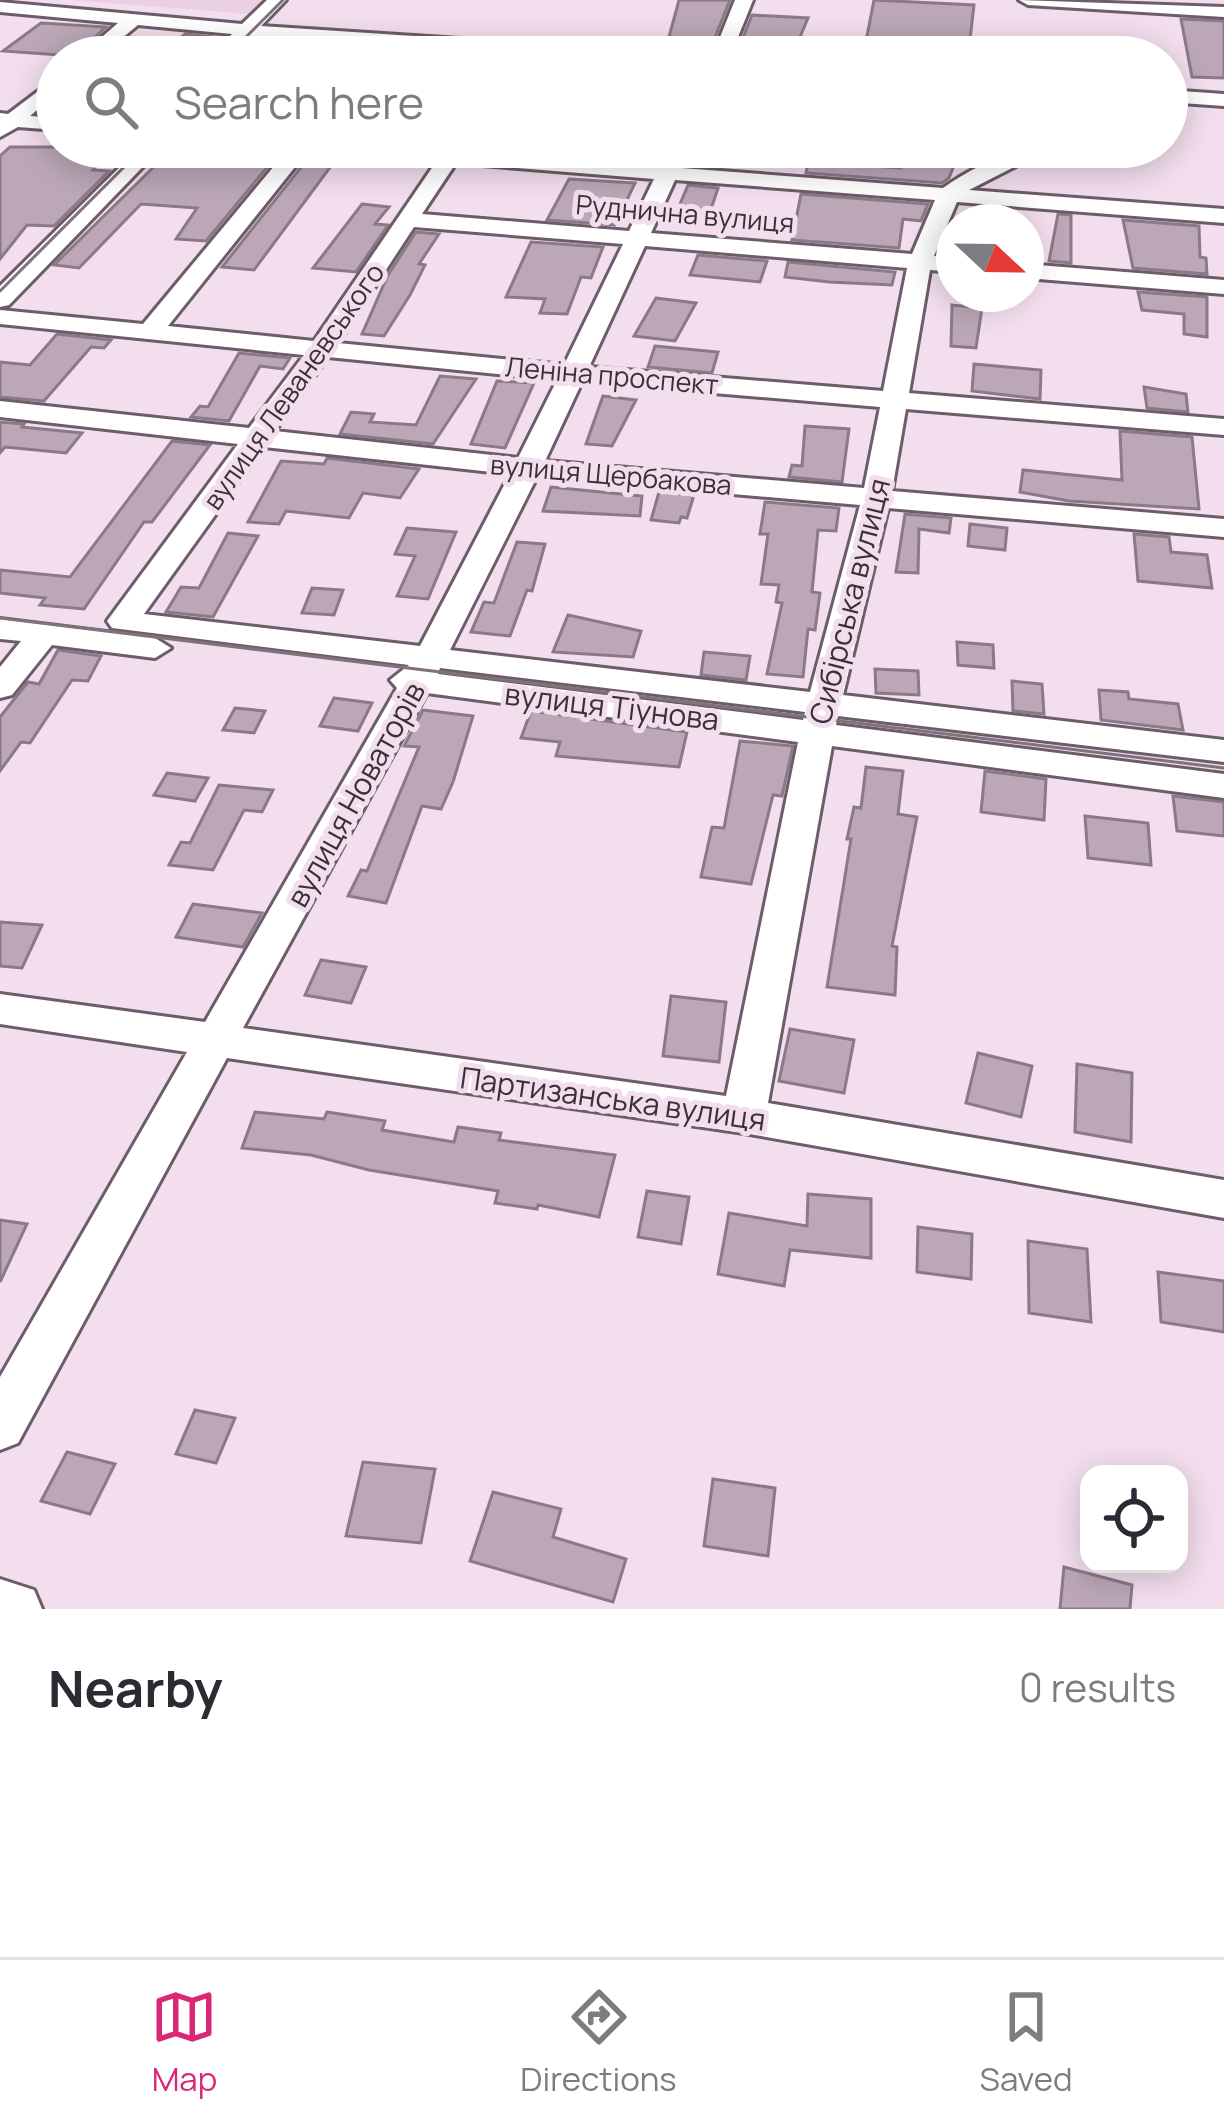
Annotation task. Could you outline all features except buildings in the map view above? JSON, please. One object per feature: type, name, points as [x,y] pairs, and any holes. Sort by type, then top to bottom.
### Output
[{"type":"street","points":[[253,36],[278,0]]},
{"type":"street","points":[[249,36],[298,0]]},
{"type":"street","points":[[730,36],[745,0]]},
{"type":"street","points":[[1028,0],[1224,12]]},
{"type":"street","points":[[0,7],[296,36]]},
{"type":"street","points":[[0,25],[24,9]]},
{"type":"street","points":[[114,36],[137,17]]},
{"type":"street","points":[[1188,97],[1224,100]]},
{"type":"street","points":[[4,123],[36,99]]},
{"type":"street","points":[[4,123],[36,124]]},
{"type":"street","points":[[0,270],[105,168]]},
{"type":"street","points":[[0,300],[131,168]]},
{"type":"street","points":[[152,329],[284,168]]},
{"type":"street","name":"вулиця Леваневського","points":[[424,669],[123,621],[322,348],[444,168]]},
{"type":"street","name":"вулиця Новаторів","points":[[0,1426],[92,1252],[219,1040],[424,669],[530,468],[670,168]]},
{"type":"street","points":[[739,168],[949,194],[1224,216]]},
{"type":"street","points":[[949,194],[994,168]]},
{"type":"street","name":"Сибірська вулиця","points":[[744,1116],[822,718],[877,495],[920,262],[949,194]]},
{"type":"street","name":"Руднична вулиця","points":[[411,220],[936,263]]},
{"type":"street","points":[[1044,272],[1224,286]]},
{"type":"street","name":"Леніна проспект","points":[[0,316],[574,374],[1224,427]]},
{"type":"street","name":"вулиця Щербакова","points":[[0,409],[530,468],[1224,528]]},
{"type":"street","name":"вулиця Тіунова","points":[[0,629],[424,669],[822,718],[1224,787]]},
{"type":"street","points":[[0,688],[44,634]]},
{"type":"street","points":[[822,718],[1224,751]]},
{"type":"street","name":"Партизанська вулиця","points":[[0,1009],[744,1116],[1224,1199]]},
{"type":"street","points":[[0,1606],[14,1609]]},
{"type":"shaded area","points":[[71,0],[264,0],[250,14]]},
{"type":"tram line","points":[[247,36],[283,0]]},
{"type":"tram line","points":[[0,291],[123,168]]},
{"type":"tram line","points":[[0,618],[1224,768]]}]
